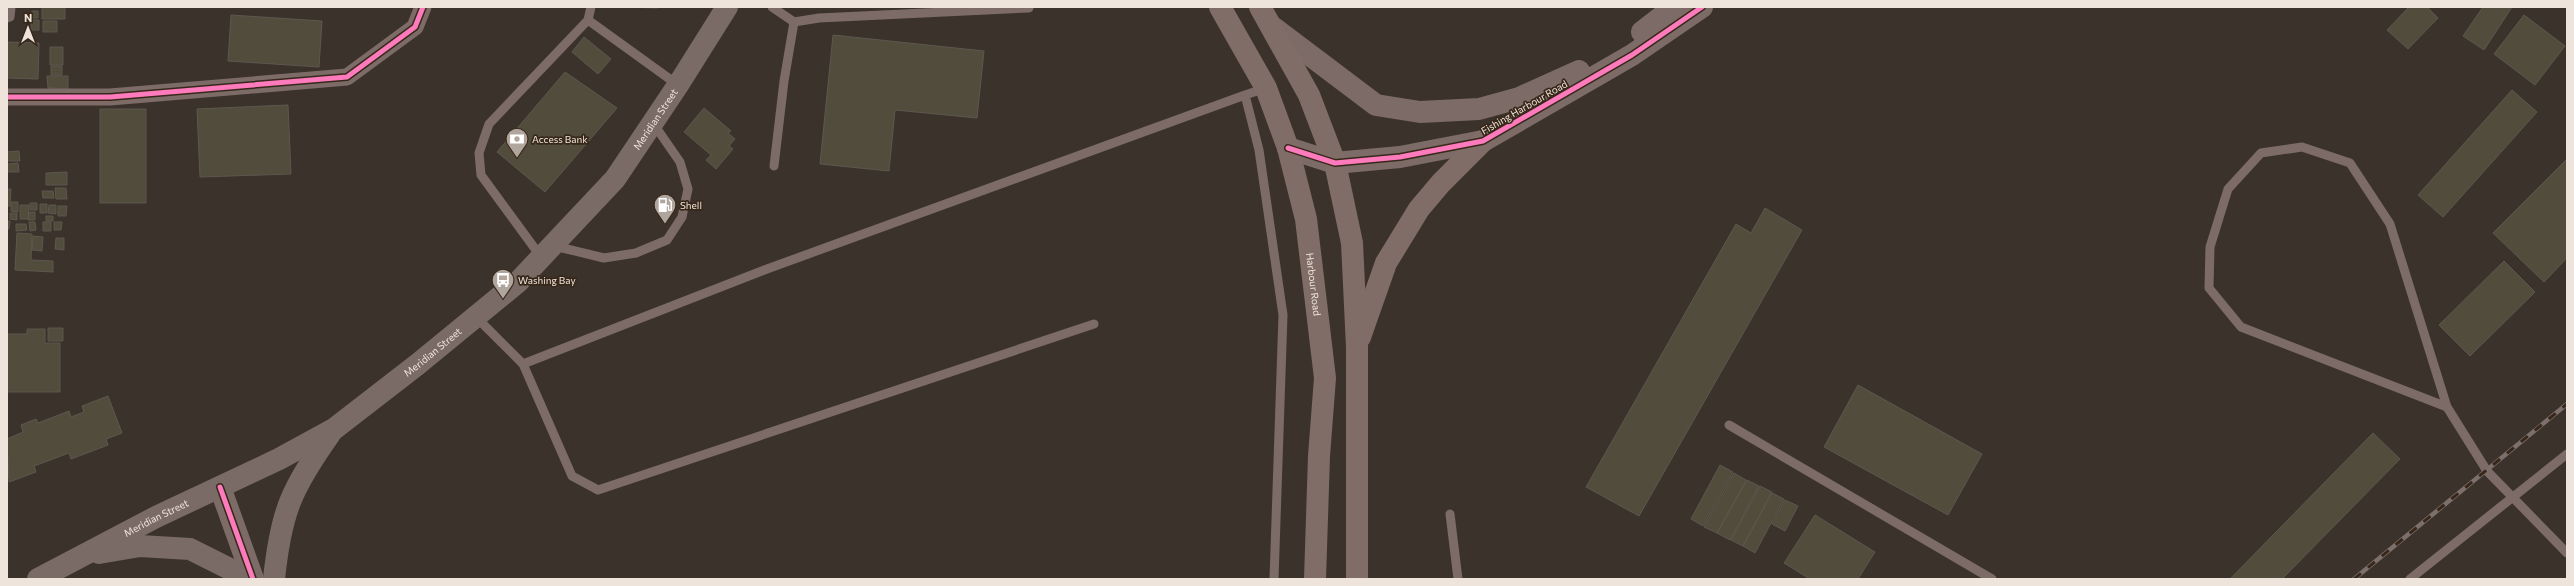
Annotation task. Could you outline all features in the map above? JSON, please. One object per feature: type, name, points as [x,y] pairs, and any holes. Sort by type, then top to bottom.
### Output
[{"type":"main road","name":"Meridian Street","points":[[38,579],[78,556],[279,459],[334,429],[518,282],[615,179],[678,85],[727,7]]},
{"type":"main road","name":"Harbour Road","points":[[1220,7],[1266,88],[1288,148],[1306,218],[1325,378],[1319,456],[1315,579]]},
{"type":"main road","points":[[1260,7],[1274,28],[1309,95],[1335,162],[1352,243],[1357,347],[1357,579]]},
{"type":"main road","points":[[1357,347],[1386,263],[1410,225],[1440,183],[1483,141]]},
{"type":"main road","points":[[274,579],[283,516],[291,495],[304,470],[334,429]]},
{"type":"main road","points":[[78,556],[140,546],[190,550],[252,579]]},
{"type":"street","points":[[7,97],[110,97],[347,77],[415,27],[423,7]]},
{"type":"street","name":"Fishing Harbour Road","points":[[1274,28],[1376,105],[1420,112],[1450,112],[1478,109],[1519,98],[1574,74],[1630,42],[1674,7]]},
{"type":"street","name":"Fishing Harbour Road","points":[[1288,148],[1335,162],[1400,157],[1483,141],[1632,55],[1702,7]]},
{"type":"street","points":[[220,487],[252,579]]},
{"type":"lane","points":[[7,18],[10,17],[11,7]]},
{"type":"lane","points":[[590,7],[588,20],[489,124],[479,153],[481,175],[547,251],[604,258],[636,253],[667,240],[682,217],[688,189],[680,162],[653,122]]},
{"type":"lane","points":[[772,7],[794,22],[819,18],[1029,8]]},
{"type":"lane","points":[[588,20],[678,85]]},
{"type":"lane","points":[[774,166],[784,81],[794,22]]},
{"type":"lane","points":[[524,364],[767,269],[1266,88]]},
{"type":"lane","points":[[1245,95],[1259,150],[1284,315],[1274,579]]},
{"type":"lane","points":[[2447,407],[2241,327],[2209,288],[2210,247],[2228,189],[2261,154],[2302,146],[2350,163],[2390,224],[2447,407],[2487,471],[2510,497],[2567,553]]},
{"type":"lane","points":[[476,316],[524,364],[572,476],[598,490],[1094,324]]},
{"type":"lane","points":[[1729,425],[1992,579]]},
{"type":"lane","points":[[2410,579],[2510,497],[2567,454]]},
{"type":"lane","points":[[1450,514],[1458,579]]},
{"type":"building","points":[[42,7],[65,7],[65,19],[42,19]]},
{"type":"building","points":[[621,7],[658,7],[658,8]]},
{"type":"building","points":[[2409,7],[2427,7],[2438,18],[2408,49],[2387,30]]},
{"type":"building","points":[[2483,7],[2512,7],[2484,50],[2463,36]]},
{"type":"building","points":[[32,11],[38,11],[38,18],[32,18]]},
{"type":"building","points":[[231,15],[322,21],[319,67],[228,61]]},
{"type":"building","points":[[2524,15],[2565,46],[2535,85],[2494,54]]},
{"type":"building","points":[[31,20],[39,20],[39,30],[31,30]]},
{"type":"building","points":[[43,21],[57,21],[57,32],[43,32]]},
{"type":"building","points":[[833,35],[984,51],[977,118],[895,110],[889,171],[820,164]]},
{"type":"building","points":[[584,37],[611,59],[598,74],[572,52]]},
{"type":"building","points":[[7,42],[39,43],[38,79],[7,78]]},
{"type":"building","points":[[50,47],[63,47],[63,65],[50,65]]},
{"type":"building","points":[[51,66],[62,66],[62,75],[51,75]]},
{"type":"building","points":[[565,72],[617,108],[545,192],[497,152]]},
{"type":"building","points":[[47,76],[68,76],[68,91],[55,92],[55,88],[48,88]]},
{"type":"building","points":[[2512,90],[2537,112],[2443,217],[2418,195]]},
{"type":"building","points":[[288,105],[291,174],[200,177],[197,109]]},
{"type":"building","points":[[704,108],[731,131],[728,133],[735,139],[729,146],[733,149],[716,169],[706,160],[711,155],[684,132]]},
{"type":"building","points":[[100,109],[146,109],[146,203],[100,203]]},
{"type":"building","points":[[19,151],[20,161],[7,161],[7,152]]},
{"type":"building","points":[[2567,159],[2567,258],[2544,282],[2493,233]]},
{"type":"building","points":[[18,163],[19,172],[7,172],[7,164]]},
{"type":"building","points":[[67,172],[67,185],[46,185],[46,173]]},
{"type":"building","points":[[55,188],[66,188],[67,199],[56,199]]},
{"type":"building","points":[[7,189],[11,189],[10,206],[7,206]]},
{"type":"building","points":[[42,191],[53,191],[54,198],[43,198]]},
{"type":"building","points":[[11,202],[18,202],[18,212],[11,211]]},
{"type":"building","points":[[30,203],[37,203],[37,210],[30,210]]},
{"type":"building","points":[[40,204],[47,204],[47,213],[40,213]]},
{"type":"building","points":[[20,205],[29,205],[28,219],[20,219]]},
{"type":"building","points":[[49,205],[56,205],[56,214],[48,213]]},
{"type":"building","points":[[58,206],[67,206],[66,216],[58,216]]},
{"type":"building","points":[[1765,208],[1802,230],[1639,516],[1586,487],[1736,224],[1751,233]]},
{"type":"building","points":[[29,212],[35,212],[35,220],[28,220]]},
{"type":"building","points":[[10,213],[17,213],[17,220],[10,219]]},
{"type":"building","points":[[46,216],[53,216],[53,221],[46,221]]},
{"type":"building","points":[[7,221],[10,221],[9,229],[7,229]]},
{"type":"building","points":[[29,222],[35,222],[36,230],[30,231]]},
{"type":"building","points":[[43,222],[51,222],[51,231],[43,231]]},
{"type":"building","points":[[54,222],[62,222],[61,230],[54,230]]},
{"type":"building","points":[[16,224],[26,224],[27,230],[16,231]]},
{"type":"building","points":[[17,233],[32,234],[31,260],[53,261],[53,272],[15,270]]},
{"type":"building","points":[[33,236],[43,237],[42,251],[32,250]]},
{"type":"building","points":[[56,238],[64,238],[64,250],[55,249]]},
{"type":"building","points":[[2504,261],[2535,292],[2470,356],[2439,325]]},
{"type":"building","points":[[48,328],[63,328],[63,341],[48,341]]},
{"type":"building","points":[[27,329],[45,329],[45,343],[60,343],[60,392],[7,392],[7,334],[27,334]]},
{"type":"building","points":[[1858,385],[1982,454],[1948,515],[1824,447]]},
{"type":"building","points":[[108,396],[122,433],[106,439],[108,445],[71,459],[69,453],[34,466],[36,472],[9,482],[7,439],[23,432],[21,425],[36,419],[38,423],[69,411],[71,417],[84,412],[82,406]]},
{"type":"building","points":[[2373,433],[2400,459],[2282,579],[2230,579]]},
{"type":"building","points":[[1720,465],[1733,472],[1703,526],[1691,519]]},
{"type":"building","points":[[1734,473],[1746,480],[1717,533],[1704,527]]},
{"type":"building","points":[[1747,480],[1759,486],[1730,540],[1717,533]]},
{"type":"building","points":[[1760,486],[1772,492],[1743,546],[1731,540]]},
{"type":"building","points":[[1772,493],[1784,499],[1755,553],[1743,546]]},
{"type":"building","points":[[1785,500],[1798,506],[1785,531],[1772,524]]},
{"type":"building","points":[[1815,515],[1875,552],[1858,579],[1810,579],[1784,563]]},
{"type":"railway","points":[[2354,579],[2567,404]]},
{"type":"cycle path","points":[[7,97],[110,97],[347,77],[415,27],[423,7]]},
{"type":"cycle path","points":[[1288,148],[1335,163],[1400,157],[1483,141],[1632,55],[1702,7]]},
{"type":"cycle path","points":[[220,487],[253,579]]},
{"type":"place","name":"Access Bank","points":[[517,158]]},
{"type":"place","name":"Shell","points":[[665,224]]},
{"type":"place","name":"Washing Bay","points":[[503,300]]}]
